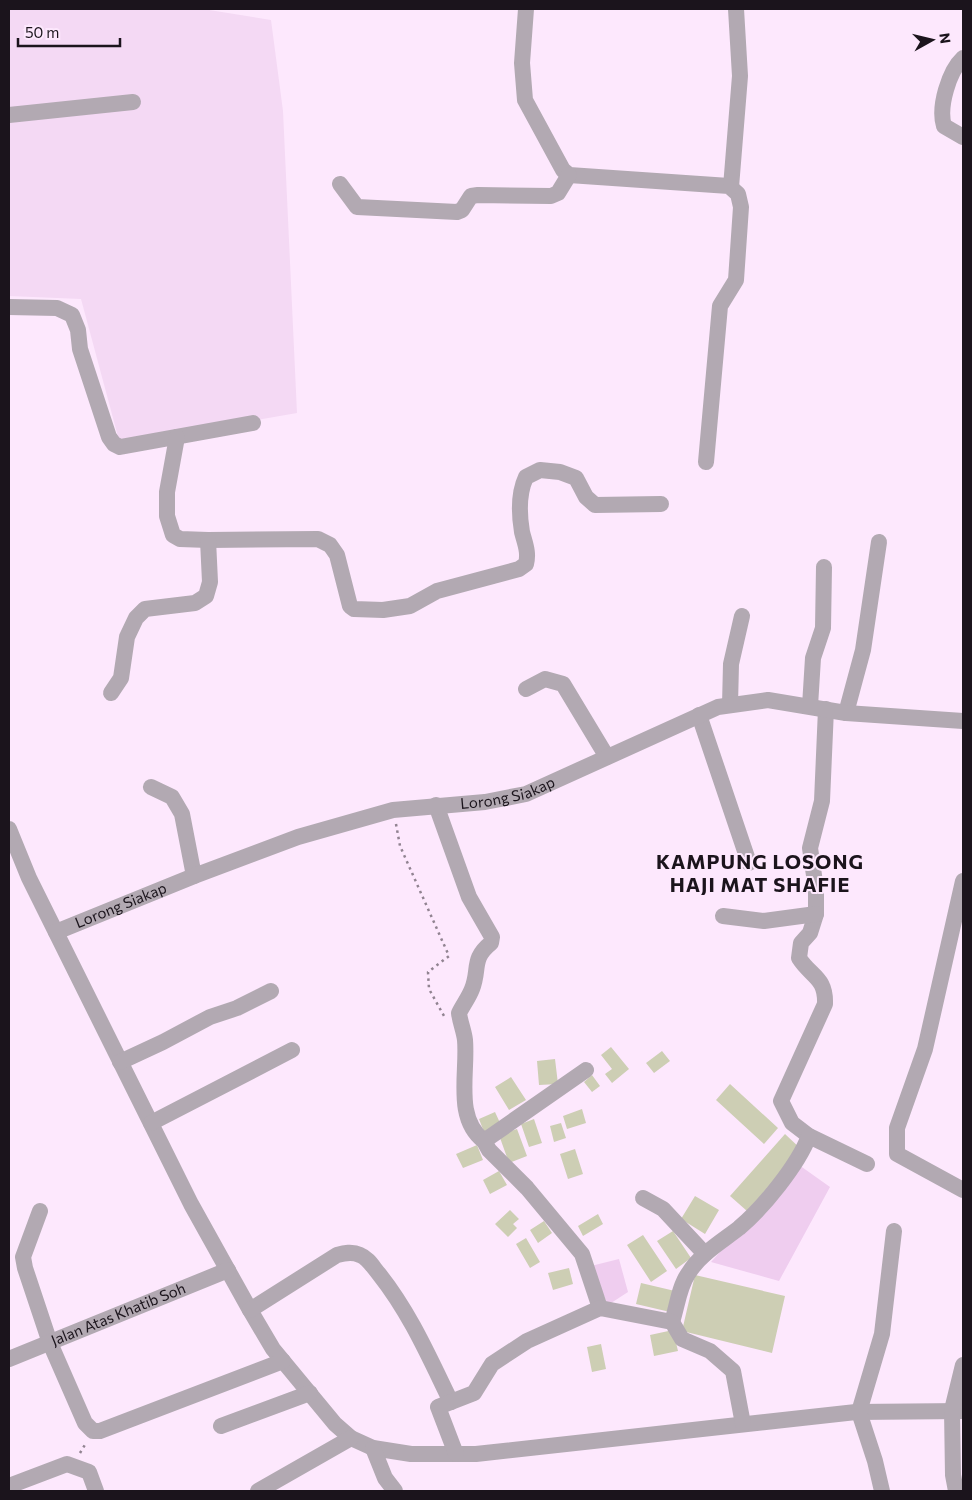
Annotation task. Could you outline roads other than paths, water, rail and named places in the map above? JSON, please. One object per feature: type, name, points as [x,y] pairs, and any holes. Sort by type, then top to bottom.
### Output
[{"type":"street","points":[[526,9],[522,63],[525,100],[563,170],[569,175],[732,187]]},
{"type":"street","points":[[706,462],[720,306],[736,280],[741,207],[738,194],[732,187],[740,76],[736,9]]},
{"type":"street","points":[[963,58],[948,85],[941,116],[944,126],[963,136]]},
{"type":"street","points":[[9,115],[133,102]]},
{"type":"street","points":[[340,184],[357,207],[457,212],[462,210],[471,196],[551,196],[558,193],[569,175]]},
{"type":"street","points":[[9,307],[58,308],[72,315],[78,330],[80,349],[109,437],[114,444],[120,447],[253,423]]},
{"type":"street","points":[[177,437],[167,492],[167,516],[173,535],[180,540],[318,539],[330,545],[337,555],[350,606],[354,610],[383,610],[410,606],[437,591],[519,569],[526,564],[528,554],[519,511],[521,488],[526,477],[540,470],[560,472],[576,478],[586,497],[595,505],[661,504]]},
{"type":"street","points":[[111,693],[121,678],[128,636],[136,618],[145,609],[195,603],[206,596],[210,582],[208,540]]},
{"type":"street","points":[[846,713],[863,650],[879,542]]},
{"type":"street","points":[[810,706],[813,658],[823,628],[824,567]]},
{"type":"street","points":[[730,705],[731,664],[742,616]]},
{"type":"street","points":[[526,690],[545,680],[563,684],[607,757]]},
{"type":"street","name":"Lorong Siakap","points":[[56,932],[194,876],[298,838],[393,810],[485,802],[526,794],[718,707],[768,700],[846,713],[963,721]]},
{"type":"street","points":[[826,709],[822,801],[810,848],[816,889],[816,914],[810,933],[801,943],[798,958],[805,968],[819,978],[826,990],[825,1004],[781,1101],[792,1123],[809,1136],[866,1164]]},
{"type":"street","points":[[699,716],[749,863]]},
{"type":"street","points":[[151,787],[172,797],[182,814],[194,876]]},
{"type":"street","points":[[436,805],[469,897],[492,937],[491,942],[481,951],[476,963],[473,987],[459,1013],[465,1039],[466,1113],[475,1134],[484,1141],[489,1150],[527,1188],[582,1254],[600,1308]]},
{"type":"street","points":[[9,829],[29,878],[191,1204],[250,1310],[273,1349],[335,1424],[351,1438],[372,1448],[411,1454],[476,1454],[859,1412],[958,1411]]},
{"type":"street","points":[[963,880],[925,1049],[897,1128],[897,1154],[963,1190]]},
{"type":"street","points":[[723,916],[764,921],[816,914]]},
{"type":"street","points":[[120,1062],[210,1017],[237,1008],[271,991]]},
{"type":"street","points":[[151,1123],[292,1050]]},
{"type":"street","points":[[484,1141],[586,1070]]},
{"type":"street","points":[[743,1424],[733,1371],[710,1351],[682,1339],[672,1322],[687,1275],[705,1254],[742,1226],[792,1168],[803,1152],[809,1136]]},
{"type":"street","points":[[643,1198],[663,1209],[705,1254]]},
{"type":"street","points":[[40,1211],[23,1258],[50,1343],[85,1423],[93,1431],[100,1431],[144,1415],[283,1361]]},
{"type":"street","points":[[882,1491],[875,1461],[859,1412],[882,1334],[894,1231]]},
{"type":"street","points":[[250,1310],[337,1255],[354,1253],[361,1255],[399,1299],[451,1402]]},
{"type":"street","name":"Jalan Atas Khatib Soh","points":[[9,1359],[228,1270]]},
{"type":"street","points":[[456,1454],[438,1407],[474,1393],[492,1364],[520,1346],[600,1308],[672,1322]]},
{"type":"street","points":[[956,1491],[953,1476],[963,1365]]},
{"type":"street","points":[[220,1426],[310,1394]]},
{"type":"street","points":[[258,1491],[351,1438]]},
{"type":"street","points":[[372,1448],[385,1478],[395,1491]]},
{"type":"street","points":[[9,1486],[67,1464],[89,1472],[96,1491]]},
{"type":"district","name":"KAMPUNG LOSONG HAJI MAT SHAFIE","points":[[760,874]]}]
